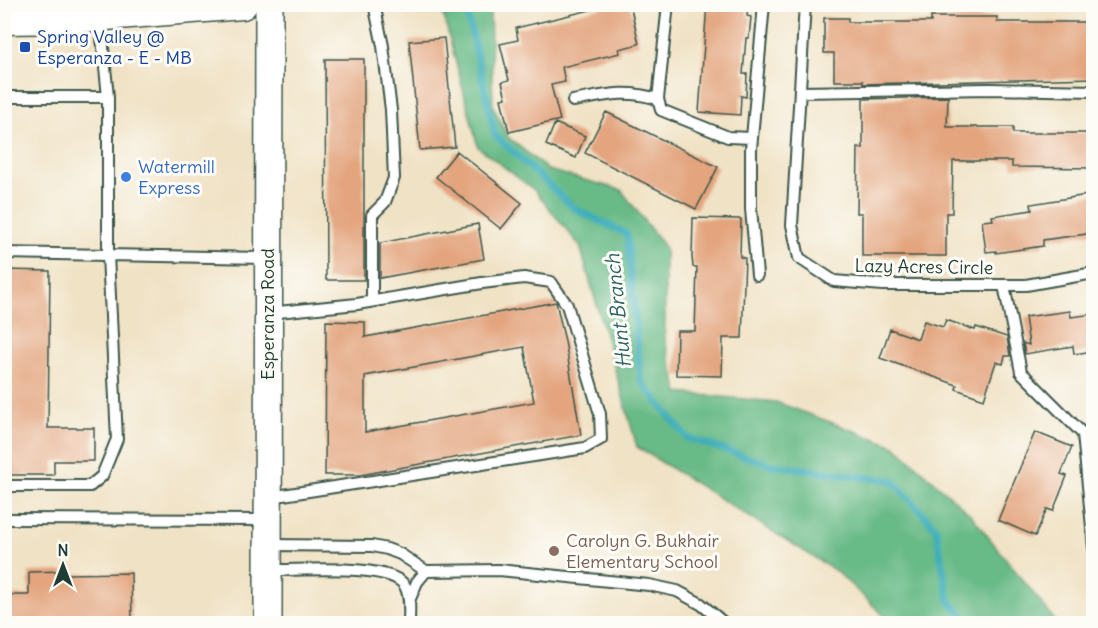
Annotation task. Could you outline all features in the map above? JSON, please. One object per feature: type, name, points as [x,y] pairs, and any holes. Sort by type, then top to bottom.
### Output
[{"type":"main road","points":[[4,20],[242,4]]},
{"type":"street","name":"Esperanza Road","points":[[268,624],[269,4]]},
{"type":"lane","points":[[372,301],[372,216],[385,202],[394,178],[391,110],[383,46],[374,4]]},
{"type":"lane","points":[[757,275],[751,209],[752,138],[764,4]]},
{"type":"lane","name":"Lazy Acres Circle","points":[[805,4],[792,225],[799,258],[834,281],[883,285],[1026,285],[1094,273]]},
{"type":"lane","points":[[668,9],[658,99],[661,110],[728,137],[752,138]]},
{"type":"lane","points":[[4,486],[90,486],[102,476],[117,439],[108,255],[108,97],[100,15]]},
{"type":"lane","points":[[800,92],[990,88],[1094,91]]},
{"type":"lane","points":[[573,101],[623,92],[658,99]]},
{"type":"lane","points":[[4,97],[108,97]]},
{"type":"lane","points":[[4,253],[268,258]]},
{"type":"lane","points":[[268,313],[372,301],[524,278],[551,282],[567,305],[600,414],[601,439],[585,448],[269,533]]},
{"type":"lane","points":[[1004,285],[1021,372],[1083,434],[1094,548]]},
{"type":"lane","points":[[4,519],[269,533],[379,547],[400,554],[426,571],[499,570],[649,585],[677,591],[701,604],[725,624]]},
{"type":"lane","points":[[269,533],[395,577],[405,587],[409,601],[409,624]]},
{"type":"lane","points":[[409,601],[417,582],[426,571]]},
{"type":"green space","points":[[490,10],[493,106],[508,137],[548,170],[621,190],[665,248],[665,341],[679,393],[776,402],[895,446],[971,515],[1057,623],[892,623],[836,571],[637,447],[580,246],[534,190],[478,147],[443,13]]},
{"type":"building","points":[[615,4],[630,4],[639,44],[619,49],[620,53],[562,67],[565,82],[551,85],[560,120],[509,132],[501,99],[506,98],[502,82],[509,80],[500,44],[518,40],[516,28]]},
{"type":"building","points":[[707,4],[748,4],[747,16],[751,17],[749,38],[746,38],[743,74],[747,74],[746,97],[741,96],[740,115],[699,112]]},
{"type":"building","points":[[931,17],[997,17],[997,22],[1094,22],[1094,78],[863,84],[863,81],[834,81],[834,53],[824,53],[824,18],[848,18],[848,22],[931,22]]},
{"type":"building","points":[[444,38],[455,147],[420,150],[409,41]]},
{"type":"building","points":[[325,59],[364,59],[364,280],[326,280]]},
{"type":"building","points":[[948,97],[947,127],[1013,127],[1013,133],[1094,133],[1094,168],[1012,167],[1012,161],[953,161],[952,213],[946,213],[946,256],[862,256],[862,213],[857,213],[858,148],[863,148],[863,99]]},
{"type":"building","points":[[606,112],[718,167],[696,209],[585,153]]},
{"type":"building","points":[[555,123],[585,136],[576,158],[546,145]]},
{"type":"building","points":[[457,151],[522,203],[501,229],[436,177]]},
{"type":"building","points":[[1094,194],[1094,233],[1043,240],[1043,246],[996,253],[996,251],[986,252],[982,221],[993,220],[992,216],[1032,210],[1031,204]]},
{"type":"building","points":[[693,218],[741,219],[740,257],[745,258],[742,338],[723,338],[722,376],[676,375],[677,331],[695,331],[697,267],[693,267],[692,257]]},
{"type":"building","points":[[478,224],[484,259],[380,278],[380,243]]},
{"type":"building","points":[[4,270],[50,271],[48,428],[94,428],[94,461],[54,461],[54,475],[4,475]]},
{"type":"building","points":[[556,302],[581,435],[360,475],[325,475],[326,321],[365,322],[365,337]],"holes":[[[524,347],[534,402],[365,432],[365,376]]]},
{"type":"building","points":[[1070,311],[1071,317],[1094,314],[1094,351],[1074,354],[1073,346],[1025,354],[1023,343],[1029,345],[1025,317]]},
{"type":"building","points":[[946,320],[975,330],[976,327],[1007,337],[1010,356],[1005,356],[1003,364],[996,362],[984,399],[956,389],[957,385],[880,358],[890,329],[918,339],[924,321],[943,327]]},
{"type":"building","points":[[1035,432],[1072,447],[1061,474],[1067,476],[1053,511],[1047,509],[1035,536],[998,520]]},
{"type":"building","points":[[64,571],[64,574],[131,573],[132,624],[4,624],[4,595],[29,595],[29,572]]},
{"type":"waterway","name":"Hunt Branch","points":[[456,4],[467,12],[495,135],[575,209],[627,234],[641,381],[687,438],[772,465],[893,481],[936,528],[949,601],[971,624]]},
{"type":"place","name":"Spring Valley @ Esperanza - E - MB","points":[[25,47]]},
{"type":"place","name":"Watermill Express","points":[[126,177]]},
{"type":"place","name":"Carolyn G. Bukhair Elementary School","points":[[554,551]]}]
